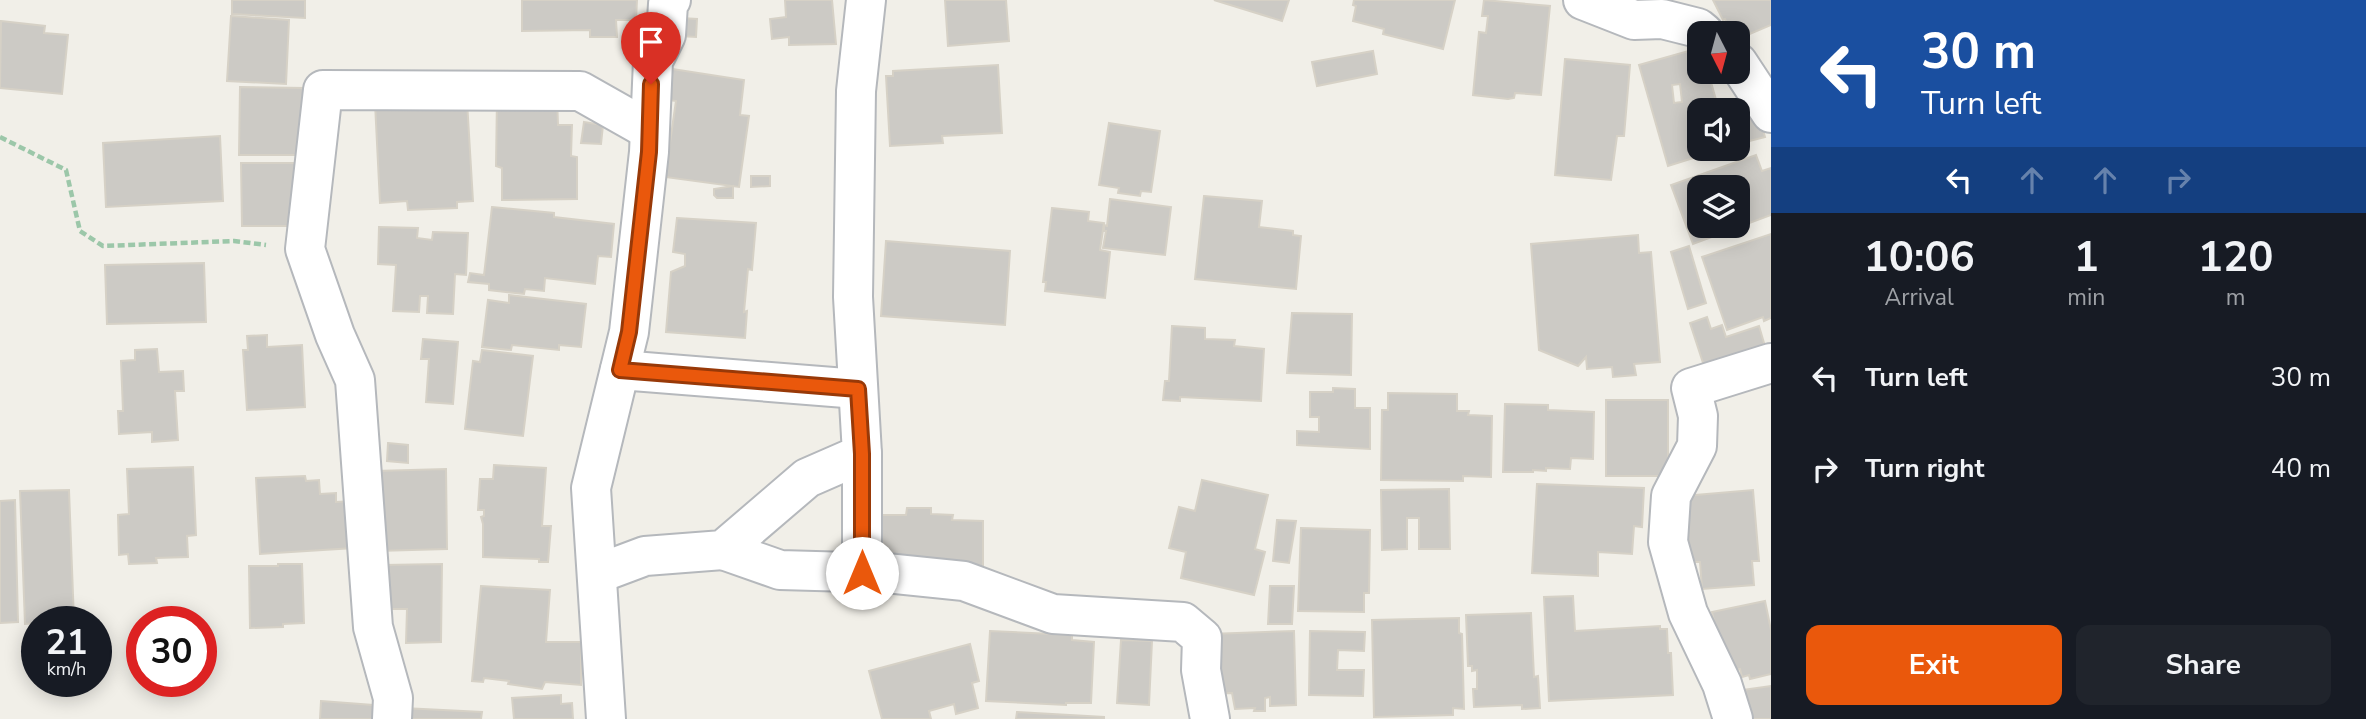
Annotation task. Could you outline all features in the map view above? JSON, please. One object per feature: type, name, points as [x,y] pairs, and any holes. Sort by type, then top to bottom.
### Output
[{"type":"street","points":[[606,719],[591,488],[629,332],[649,152],[653,61],[666,35],[671,0]]},
{"type":"street","points":[[862,573],[862,454],[853,297],[856,91],[866,0]]},
{"type":"street","points":[[1583,0],[1634,20],[1667,10],[1687,22]]},
{"type":"street","points":[[1750,82],[1771,113]]},
{"type":"street","points":[[392,719],[393,698],[373,627],[355,380],[335,335],[305,249],[323,90],[580,91],[649,130]]},
{"type":"street","points":[[1733,719],[1722,684],[1688,613],[1668,542],[1671,496],[1697,446],[1698,416],[1692,388],[1771,363]]},
{"type":"street","points":[[620,370],[858,389]]},
{"type":"street","points":[[723,550],[807,478],[862,454]]},
{"type":"street","points":[[597,574],[645,556],[723,550],[780,570],[964,581],[1053,614],[1183,622],[1202,638],[1201,670],[1210,719]]},
{"type":"path","points":[[0,137],[66,170],[80,231],[103,246],[234,241],[305,249]]},
{"type":"building","points":[[232,0],[305,0],[305,18],[232,14]]},
{"type":"building","points":[[522,0],[637,0],[636,20],[616,20],[617,37],[590,37],[590,30],[522,31]]},
{"type":"building","points":[[785,0],[832,0],[836,44],[789,45],[789,37],[772,39],[770,19],[786,17]]},
{"type":"building","points":[[945,0],[1006,0],[1009,41],[948,46]]},
{"type":"building","points":[[1214,0],[1289,0],[1282,21]]},
{"type":"building","points":[[1354,0],[1455,0],[1443,49],[1383,34],[1384,29],[1353,21],[1356,6],[1353,5]]},
{"type":"building","points":[[1484,0],[1550,6],[1541,95],[1515,93],[1514,98],[1508,99],[1473,95],[1479,32],[1486,33],[1488,16],[1482,16]]},
{"type":"building","points":[[1713,0],[1771,0],[1771,25],[1750,34],[1750,21],[1723,20]]},
{"type":"building","points":[[231,16],[289,20],[286,84],[227,81]]},
{"type":"building","points":[[681,18],[697,19],[696,37],[680,36]]},
{"type":"building","points":[[1,21],[45,26],[44,33],[68,35],[62,94],[0,88]]},
{"type":"building","points":[[1373,51],[1377,74],[1317,86],[1312,62]]},
{"type":"building","points":[[1687,51],[1687,84],[1711,84],[1716,98],[1687,98],[1687,160],[1668,166],[1639,65]],"holes":[[[1680,84],[1682,102],[1674,103],[1672,85]]]},
{"type":"building","points":[[1565,59],[1630,65],[1624,136],[1617,136],[1611,180],[1555,175]]},
{"type":"building","points":[[998,65],[1002,133],[942,136],[943,143],[890,146],[886,76],[893,76],[893,71]]},
{"type":"building","points":[[666,68],[744,80],[740,115],[749,116],[739,187],[665,177],[676,101],[662,99]]},
{"type":"building","points":[[240,87],[305,88],[304,155],[239,155]]},
{"type":"building","points":[[557,96],[558,125],[572,125],[571,156],[577,157],[577,199],[502,200],[502,168],[496,166],[497,97]]},
{"type":"building","points":[[467,101],[473,201],[457,202],[457,208],[408,210],[407,201],[380,203],[375,103]]},
{"type":"building","points":[[1759,115],[1765,137],[1750,141],[1750,117]]},
{"type":"building","points":[[584,122],[603,125],[601,144],[581,143]]},
{"type":"building","points":[[1109,123],[1160,131],[1151,192],[1141,191],[1140,196],[1118,193],[1119,188],[1099,185]]},
{"type":"building","points":[[220,136],[223,201],[106,207],[103,143]]},
{"type":"building","points":[[1756,155],[1762,171],[1771,168],[1771,215],[1750,223],[1750,175],[1699,175],[1739,161],[1750,161],[1750,157]]},
{"type":"building","points":[[241,163],[295,163],[295,226],[242,226]]},
{"type":"building","points":[[751,176],[770,176],[770,186],[751,187]]},
{"type":"building","points":[[1687,179],[1687,228],[1671,185]]},
{"type":"building","points":[[733,186],[733,198],[717,198],[714,195],[714,189]]},
{"type":"building","points":[[1204,196],[1262,201],[1259,227],[1293,231],[1293,235],[1301,236],[1296,289],[1195,279]]},
{"type":"building","points":[[1110,199],[1171,207],[1165,255],[1103,248],[1106,231],[1104,225],[1107,226]]},
{"type":"building","points":[[492,207],[554,213],[554,217],[614,224],[611,257],[598,256],[595,284],[545,278],[544,291],[525,289],[524,294],[489,290],[489,284],[468,282],[470,273],[484,275]]},
{"type":"building","points":[[1052,208],[1089,212],[1088,221],[1104,223],[1100,250],[1110,252],[1105,298],[1045,291],[1046,282],[1043,282]]},
{"type":"building","points":[[677,218],[756,223],[752,270],[748,269],[744,312],[747,311],[745,338],[666,332],[671,272],[685,266],[685,254],[673,252]]},
{"type":"building","points":[[379,227],[418,228],[417,238],[432,240],[433,232],[468,233],[466,275],[455,274],[453,314],[427,313],[428,296],[420,296],[419,312],[393,311],[396,265],[378,264]]},
{"type":"building","points":[[1771,234],[1771,318],[1764,321],[1763,317],[1727,330],[1702,257]]},
{"type":"building","points":[[1638,235],[1639,253],[1651,252],[1660,362],[1634,364],[1636,375],[1613,377],[1612,367],[1587,369],[1586,357],[1578,366],[1539,350],[1531,244]]},
{"type":"building","points":[[1691,238],[1709,238],[1693,244]]},
{"type":"building","points":[[886,241],[1010,251],[1005,325],[881,316]]},
{"type":"building","points":[[1689,246],[1706,303],[1688,309],[1671,252]]},
{"type":"building","points":[[204,263],[206,322],[107,324],[105,265]]},
{"type":"building","points":[[509,295],[586,304],[581,347],[559,345],[559,350],[512,345],[511,350],[482,347],[488,300],[509,303]]},
{"type":"building","points":[[1292,313],[1352,314],[1351,375],[1287,373]]},
{"type":"building","points":[[1707,317],[1711,329],[1722,325],[1726,337],[1759,326],[1767,353],[1706,372],[1690,323]]},
{"type":"building","points":[[1172,326],[1205,328],[1205,339],[1235,340],[1234,346],[1264,349],[1261,401],[1180,397],[1180,401],[1163,400],[1165,381],[1169,381]]},
{"type":"building","points":[[267,335],[267,347],[302,345],[305,407],[247,410],[243,350],[248,350],[247,336]]},
{"type":"building","points":[[423,339],[458,342],[453,404],[426,402],[429,359],[421,359]]},
{"type":"building","points":[[157,349],[159,372],[183,371],[184,391],[175,391],[178,440],[152,442],[152,432],[119,434],[118,411],[123,411],[121,361],[135,360],[135,350]]},
{"type":"building","points":[[482,350],[533,356],[523,436],[465,429],[473,361],[480,362]]},
{"type":"building","points":[[1333,388],[1355,389],[1355,408],[1370,408],[1370,449],[1297,445],[1297,431],[1319,432],[1319,417],[1310,417],[1310,392],[1333,392]]},
{"type":"building","points":[[1388,393],[1457,394],[1457,411],[1469,411],[1468,415],[1492,416],[1491,477],[1463,476],[1463,481],[1381,480],[1382,410],[1388,410]]},
{"type":"building","points":[[1606,400],[1668,400],[1668,476],[1606,476]]},
{"type":"building","points":[[1505,404],[1548,405],[1548,410],[1594,412],[1593,459],[1571,458],[1570,469],[1503,472]]},
{"type":"building","points":[[388,443],[408,445],[408,463],[387,461]]},
{"type":"building","points":[[494,465],[546,468],[542,526],[551,526],[548,562],[539,562],[539,559],[483,557],[481,517],[484,516],[484,510],[478,510],[480,479],[493,479]]},
{"type":"building","points":[[193,467],[196,535],[187,536],[188,557],[156,558],[157,563],[129,564],[128,554],[119,555],[118,515],[129,514],[127,469]]},
{"type":"building","points":[[446,469],[447,549],[377,551],[375,471]]},
{"type":"building","points":[[305,476],[306,481],[319,480],[320,494],[336,493],[336,502],[352,501],[354,548],[260,554],[256,478]]},
{"type":"building","points":[[1202,480],[1268,495],[1255,549],[1265,552],[1254,595],[1181,578],[1186,552],[1169,548],[1179,507],[1195,511]]},
{"type":"building","points":[[1537,484],[1644,488],[1642,527],[1634,526],[1632,554],[1598,552],[1598,576],[1532,573]]},
{"type":"building","points":[[1449,489],[1450,549],[1419,549],[1419,518],[1407,518],[1407,549],[1382,550],[1381,490]]},
{"type":"building","points":[[69,490],[73,606],[24,606],[20,491]]},
{"type":"building","points":[[1753,490],[1759,561],[1752,561],[1754,585],[1702,589],[1700,562],[1690,562],[1684,496]]},
{"type":"building","points":[[15,500],[18,622],[0,623],[0,501]]},
{"type":"building","points":[[907,508],[931,508],[931,514],[953,515],[952,520],[983,521],[983,569],[883,566],[882,515],[906,515]]},
{"type":"building","points":[[1277,520],[1296,521],[1289,563],[1273,561]]},
{"type":"building","points":[[1301,528],[1370,530],[1369,593],[1364,593],[1364,612],[1298,611]]},
{"type":"building","points":[[302,564],[304,623],[250,628],[249,566]]},
{"type":"building","points":[[442,564],[441,642],[406,643],[407,609],[384,609],[384,565]]},
{"type":"building","points":[[481,586],[550,590],[546,642],[581,642],[581,685],[545,682],[542,689],[484,678],[483,682],[472,681]]},
{"type":"building","points":[[1270,586],[1294,586],[1292,624],[1268,624]]},
{"type":"building","points":[[1573,596],[1575,631],[1660,626],[1660,629],[1667,629],[1673,695],[1549,701],[1544,597]]},
{"type":"building","points":[[1765,601],[1771,630],[1771,674],[1750,679],[1749,675],[1742,677],[1740,669],[1732,671],[1717,636],[1712,612]]},
{"type":"building","points":[[1531,613],[1534,677],[1538,676],[1540,708],[1522,709],[1522,705],[1474,707],[1473,689],[1477,689],[1477,670],[1472,671],[1472,666],[1468,666],[1466,615]]},
{"type":"building","points":[[1459,618],[1459,633],[1462,634],[1464,709],[1453,708],[1453,715],[1374,717],[1372,620]]},
{"type":"building","points":[[990,631],[1072,635],[1072,640],[1094,642],[1091,703],[1066,705],[986,701]]},
{"type":"building","points":[[1294,631],[1296,705],[1270,706],[1270,697],[1265,698],[1265,711],[1254,711],[1255,708],[1235,709],[1232,693],[1215,694],[1210,634]]},
{"type":"building","points":[[1310,631],[1365,632],[1364,651],[1338,650],[1337,670],[1364,670],[1363,696],[1309,695]]},
{"type":"building","points":[[1121,640],[1152,641],[1149,705],[1117,703]]},
{"type":"building","points":[[970,644],[979,681],[972,683],[978,708],[956,714],[954,704],[929,711],[931,719],[882,719],[869,671]]},
{"type":"building","points":[[1771,686],[1771,719],[1746,719],[1742,690]]},
{"type":"building","points":[[561,695],[561,704],[572,703],[573,719],[514,719],[512,698]]},
{"type":"building","points":[[321,701],[386,706],[386,719],[320,719]]},
{"type":"building","points":[[403,708],[482,712],[481,719],[403,719]]},
{"type":"building","points":[[1017,712],[1104,717],[1104,719],[1016,719]]},
{"type":"route","points":[[651,84],[649,152],[629,332],[620,370],[858,389],[862,454],[862,573]]}]
